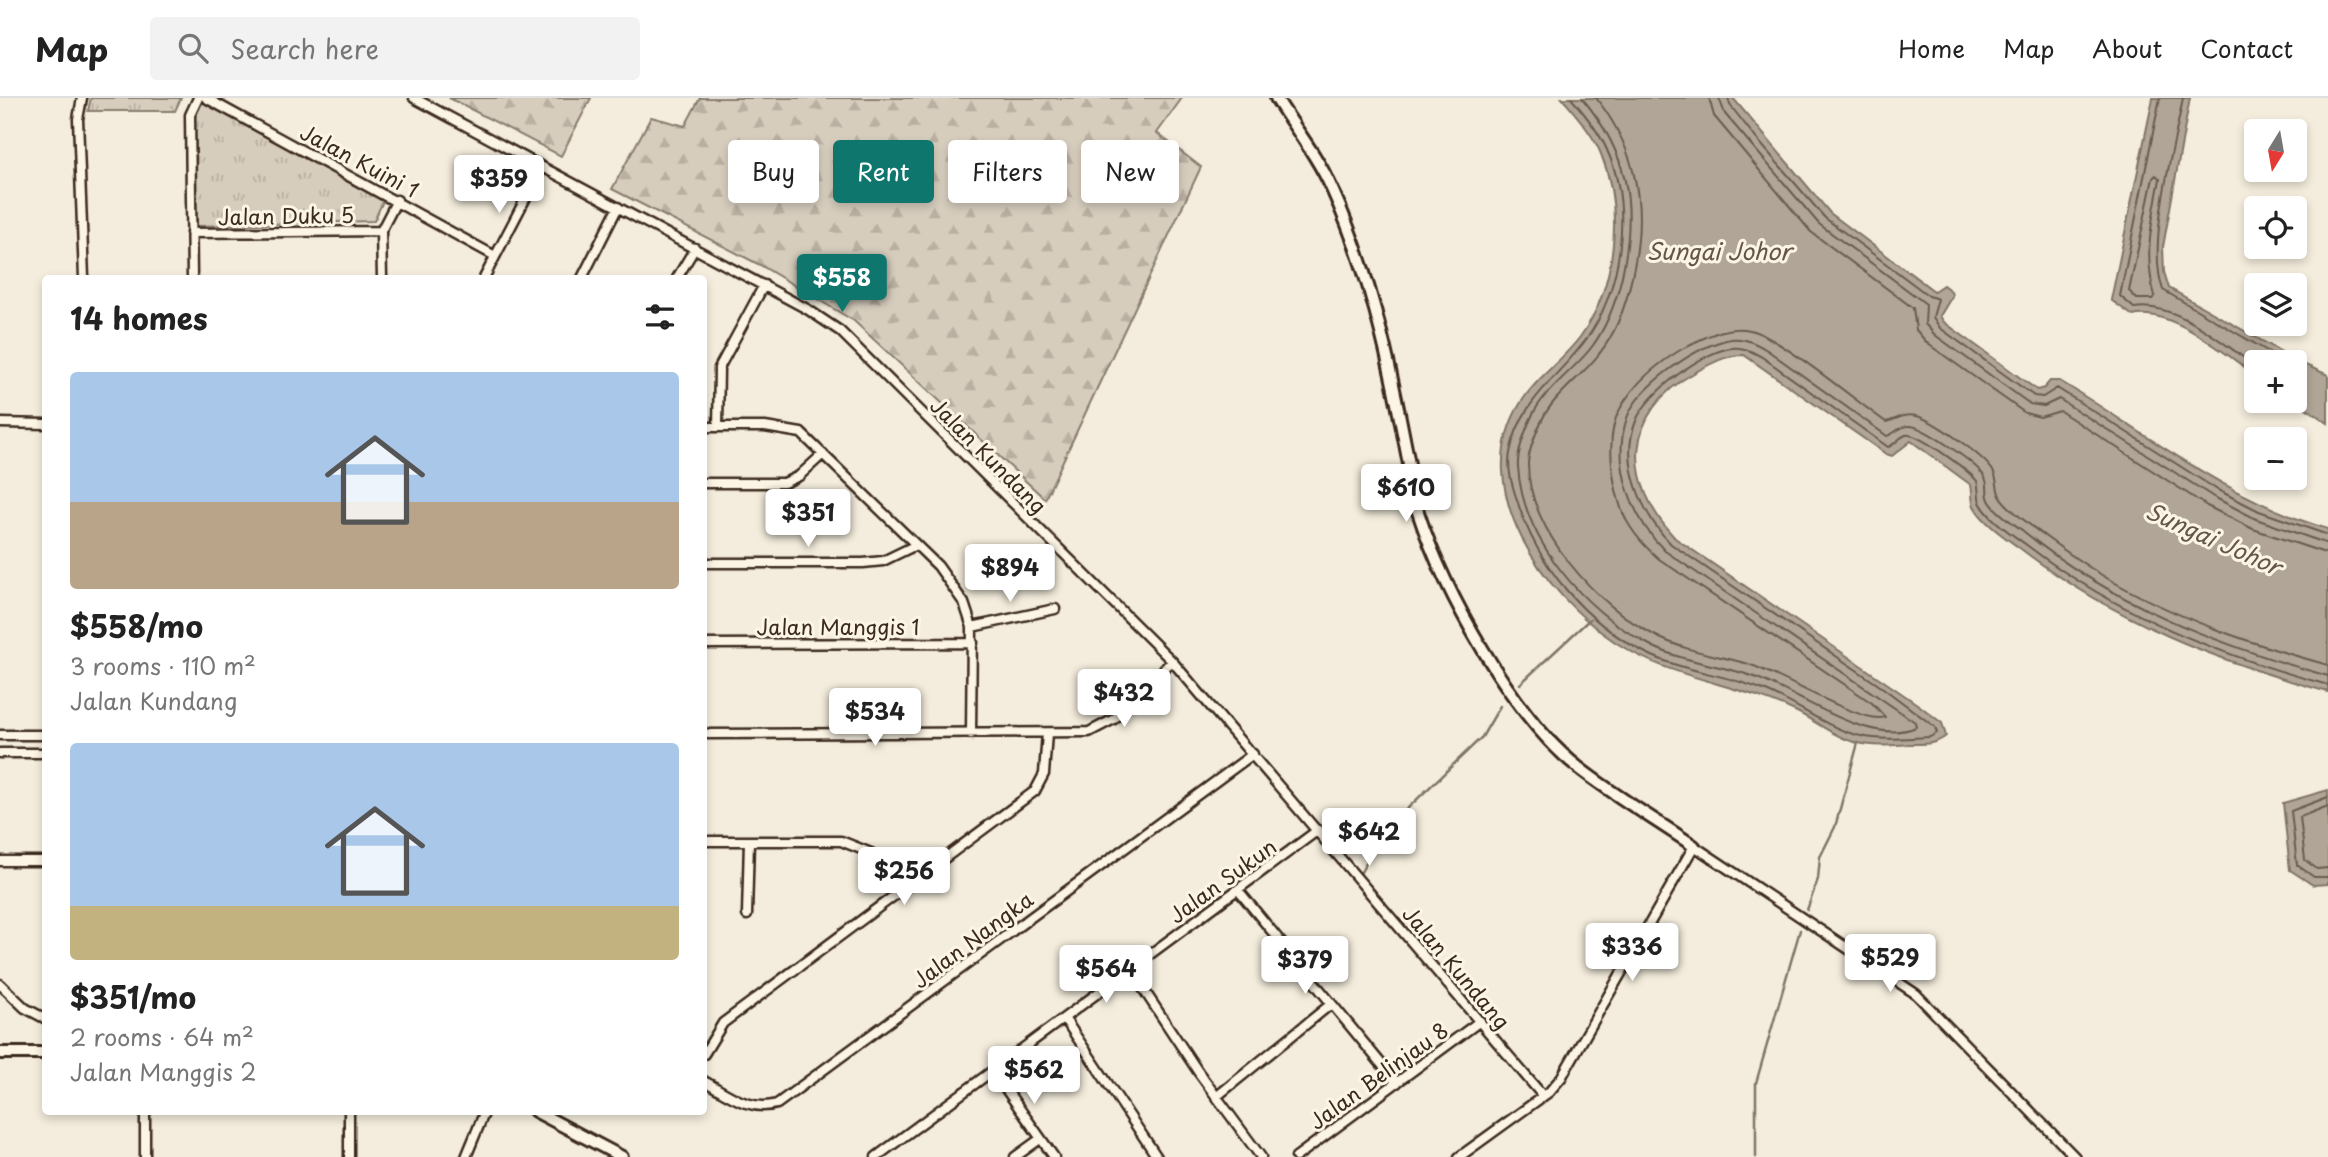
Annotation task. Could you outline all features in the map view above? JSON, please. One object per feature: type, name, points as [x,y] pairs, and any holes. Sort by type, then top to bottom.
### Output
[{"type":"street","points":[[82,98],[78,118],[84,275]]},
{"type":"street","points":[[192,275],[190,116],[198,98]]},
{"type":"street","name":"Jalan Kuini 1","points":[[206,98],[397,200],[495,256]]},
{"type":"street","name":"Jalan Kundang","points":[[414,98],[764,285],[825,319],[840,331],[1172,661],[1543,1096]]},
{"type":"street","points":[[1276,98],[1331,186],[1361,261],[1385,337],[1418,512],[1426,536],[1466,618],[1527,714],[1548,740],[1578,768],[1916,994],[2075,1157]]},
{"type":"street","points":[[486,275],[542,167]]},
{"type":"street","points":[[382,275],[382,231],[397,200]]},
{"type":"street","points":[[584,275],[618,207]]},
{"type":"street","name":"Jalan Duku 5","points":[[191,233],[382,231]]},
{"type":"street","points":[[679,275],[695,248]]},
{"type":"street","points":[[718,427],[719,368],[764,285]]},
{"type":"street","points":[[0,423],[42,425]]},
{"type":"street","points":[[707,427],[765,427],[801,433],[938,566],[964,603],[972,627],[971,734]]},
{"type":"street","points":[[707,483],[784,483],[799,476],[823,454]]},
{"type":"street","points":[[707,563],[863,563],[883,561],[916,545]]},
{"type":"street","points":[[972,627],[1055,609]]},
{"type":"street","name":"Jalan Manggis 1","points":[[707,644],[973,643]]},
{"type":"street","points":[[707,734],[1089,732],[1114,719],[1172,661]]},
{"type":"street","points":[[707,1049],[723,1023],[1035,791],[1044,774],[1047,733]]},
{"type":"street","points":[[0,735],[42,735]]},
{"type":"street","points":[[0,752],[42,752]]},
{"type":"street","name":"Jalan Nangka","points":[[707,1083],[750,1106],[777,1104],[1253,754]]},
{"type":"street","name":"Jalan Sukun","points":[[876,1157],[1318,830]]},
{"type":"street","points":[[707,841],[841,841],[871,853],[902,890]]},
{"type":"street","points":[[747,915],[749,841]]},
{"type":"street","points":[[1459,1157],[1543,1096],[1561,1079],[1694,846]]},
{"type":"street","points":[[0,861],[42,861]]},
{"type":"street","points":[[1238,890],[1397,1083]]},
{"type":"street","points":[[1130,969],[1216,1097],[1261,1157]]},
{"type":"street","points":[[0,984],[25,1008],[42,1017]]},
{"type":"street","points":[[1216,1097],[1331,1004]]},
{"type":"street","points":[[1064,1018],[1157,1157]]},
{"type":"street","name":"Jalan Belinjau 8","points":[[1296,1157],[1480,1021]]},
{"type":"street","points":[[0,1053],[42,1053]]},
{"type":"street","points":[[993,1071],[1054,1157]]},
{"type":"street","points":[[145,1115],[145,1157]]},
{"type":"street","points":[[349,1115],[349,1157]]},
{"type":"street","points":[[466,1157],[483,1115]]},
{"type":"street","points":[[543,1115],[622,1157]]},
{"type":"street","points":[[1015,1157],[1040,1139]]},
{"type":"green space","points":[[91,98],[181,98],[175,111],[88,111]]},
{"type":"green space","points":[[449,98],[591,98],[561,156]]},
{"type":"green space","points":[[700,98],[1182,98],[1157,133],[1166,140],[1081,140],[1081,203],[1179,203],[1179,150],[1201,167],[1045,499],[854,321],[760,265],[612,189],[651,117],[685,126]]},
{"type":"green space","points":[[202,102],[383,201],[374,221],[197,226],[194,118]]},
{"type":"water","name":"Sungai Johor","points":[[1562,98],[1733,98],[1830,213],[1934,291],[1943,285],[1951,291],[1952,296],[1940,316],[1944,322],[2037,390],[2044,388],[2050,381],[2060,381],[2223,483],[2257,501],[2328,529],[2328,692],[2206,652],[2167,636],[2092,597],[1995,530],[1974,506],[1971,485],[1911,441],[1892,456],[1886,454],[1744,355],[1724,358],[1694,373],[1671,389],[1654,407],[1643,428],[1638,449],[1639,471],[1646,494],[1675,538],[1920,706],[1942,723],[1946,736],[1925,744],[1878,745],[1850,741],[1774,702],[1658,664],[1615,642],[1588,622],[1540,568],[1521,537],[1508,504],[1503,470],[1506,437],[1520,404],[1573,346],[1592,317],[1602,296],[1613,248],[1612,199],[1601,154],[1589,132]]},
{"type":"water","points":[[2153,98],[2190,98],[2163,247],[2164,272],[2169,288],[2244,331],[2244,336],[2254,336],[2278,350],[2244,350],[2244,367],[2180,325],[2163,318],[2133,316],[2111,300]]},
{"type":"water","points":[[2307,366],[2328,375],[2328,423],[2307,409]]},
{"type":"water","points":[[2328,790],[2328,884],[2313,885],[2290,870],[2283,803]]},
{"type":"waterway","points":[[1520,684],[1590,619]]},
{"type":"waterway","points":[[1361,872],[1384,831],[1482,737],[1500,706]]},
{"type":"waterway","points":[[1807,910],[1818,879],[1820,857],[1835,827],[1858,743]]},
{"type":"waterway","points":[[1756,1157],[1756,1083],[1800,930]]}]
